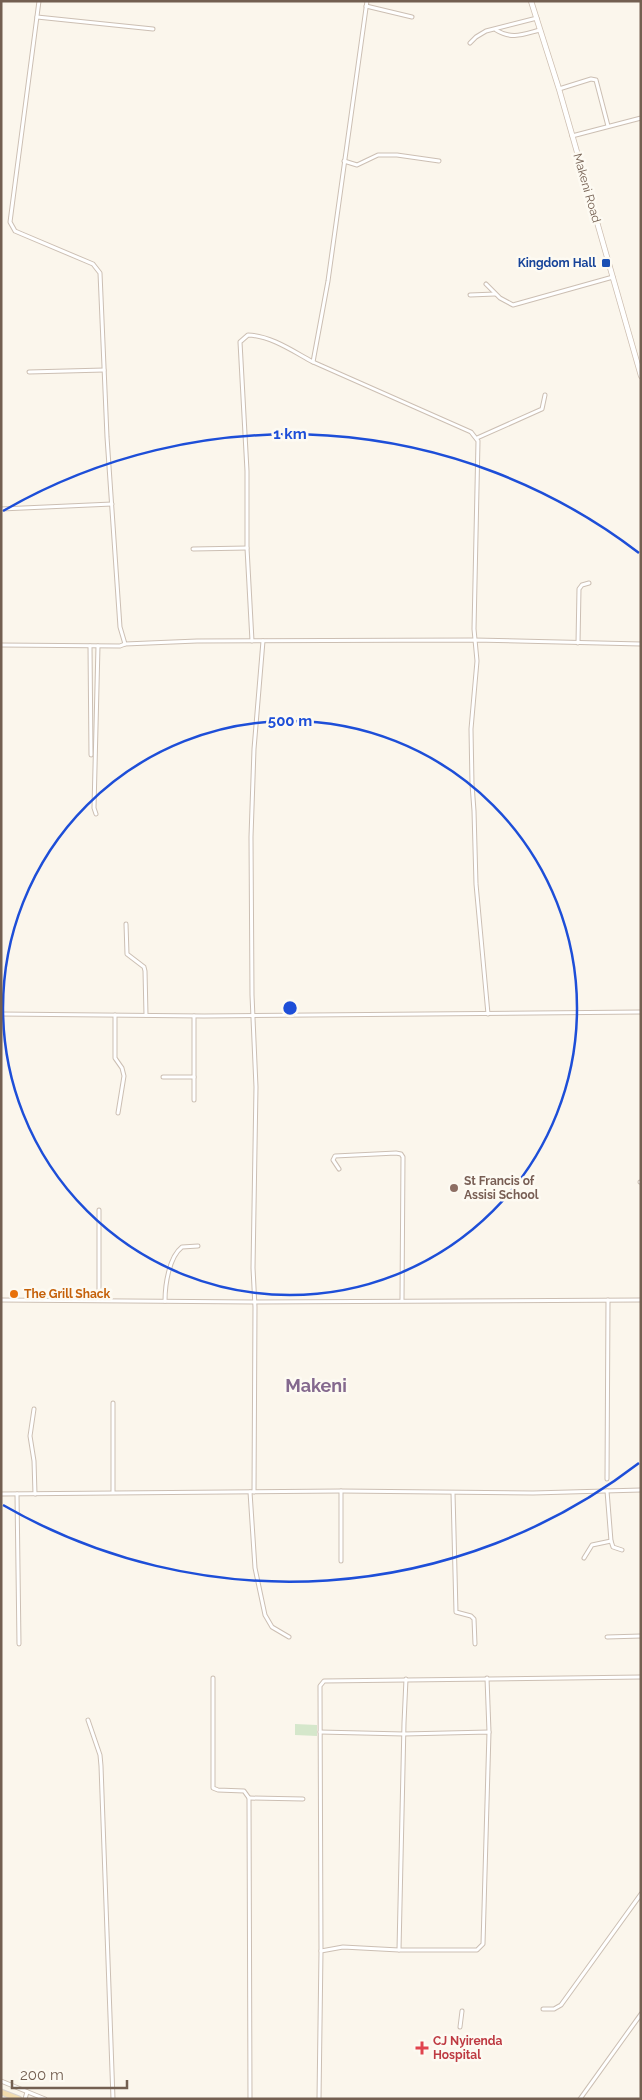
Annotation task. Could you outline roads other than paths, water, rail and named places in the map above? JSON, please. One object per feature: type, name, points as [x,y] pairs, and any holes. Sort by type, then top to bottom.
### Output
[{"type":"main road","name":"Makeni Road","points":[[531,1],[538,18],[559,89],[641,376]]},
{"type":"main road","points":[[1,2092],[19,2099]]},
{"type":"street","points":[[39,1],[10,222],[15,231],[93,264],[100,274],[120,627],[125,644]]},
{"type":"street","points":[[313,362],[328,281],[366,3],[412,17]]},
{"type":"street","points":[[37,18],[152,29]]},
{"type":"street","points":[[470,43],[480,33],[538,18]]},
{"type":"street","points":[[496,30],[505,36],[541,30]]},
{"type":"street","points":[[559,89],[591,79],[596,80],[608,126]]},
{"type":"street","points":[[572,136],[641,118]]},
{"type":"street","points":[[344,161],[357,165],[374,156],[388,154],[438,161]]},
{"type":"street","points":[[486,284],[495,294],[510,304],[516,304],[613,277]]},
{"type":"street","points":[[470,295],[495,294]]},
{"type":"street","points":[[252,641],[247,548],[247,471],[240,342],[248,335],[260,337],[296,352],[313,362],[471,432],[477,438],[474,640],[477,661],[471,729],[472,784],[476,884],[488,1014]]},
{"type":"street","points":[[29,372],[104,370]]},
{"type":"street","points":[[477,438],[542,409],[545,395]]},
{"type":"street","points":[[1,509],[112,504]]},
{"type":"street","points":[[193,550],[247,548]]},
{"type":"street","points":[[578,643],[579,589],[582,585],[589,583]]},
{"type":"street","points":[[1,645],[120,646],[125,644],[197,641],[474,640],[641,644]]},
{"type":"street","points":[[263,641],[254,749],[251,837],[252,1016],[256,1087],[252,1492],[255,1568],[265,1615],[272,1627],[289,1637]]},
{"type":"street","points":[[90,646],[91,755]]},
{"type":"street","points":[[96,814],[94,808],[98,646]]},
{"type":"street","points":[[126,924],[127,954],[144,967],[145,971],[146,1014]]},
{"type":"street","points":[[1,1014],[252,1016],[641,1012]]},
{"type":"street","points":[[115,1015],[115,1058],[122,1068],[124,1076],[118,1114]]},
{"type":"street","points":[[194,1016],[194,1100]]},
{"type":"street","points":[[163,1077],[194,1077]]},
{"type":"street","points":[[339,1169],[333,1160],[335,1156],[396,1153],[401,1154],[403,1157],[402,1300]]},
{"type":"street","points":[[99,1210],[99,1300]]},
{"type":"street","points":[[165,1300],[166,1279],[175,1254],[182,1247],[198,1246]]},
{"type":"street","points":[[1,1300],[254,1302],[641,1300]]},
{"type":"street","points":[[607,1479],[608,1300]]},
{"type":"street","points":[[113,1403],[113,1492]]},
{"type":"street","points":[[34,1408],[30,1436],[36,1494]]},
{"type":"street","points":[[1,1494],[341,1491],[453,1493],[641,1490]]},
{"type":"street","points":[[341,1491],[341,1561]]},
{"type":"street","points":[[607,1491],[611,1541],[613,1548],[622,1550]]},
{"type":"street","points":[[453,1493],[456,1612],[471,1616],[474,1619],[475,1644]]},
{"type":"street","points":[[17,1494],[19,1644]]},
{"type":"street","points":[[584,1558],[591,1546],[611,1541]]},
{"type":"street","points":[[607,1637],[641,1636]]},
{"type":"street","points":[[319,2099],[321,1951],[320,1686],[324,1680],[641,1677]]},
{"type":"street","points":[[212,1678],[213,1788],[218,1790],[244,1791],[249,1798],[250,2099]]},
{"type":"street","points":[[321,1951],[342,1947],[400,1950],[477,1950],[483,1944],[489,1732],[487,1678]]},
{"type":"street","points":[[400,1950],[406,1680]]},
{"type":"street","points":[[88,1720],[100,1754],[101,1766],[112,2099]]},
{"type":"street","points":[[320,1732],[404,1734],[489,1732]]},
{"type":"street","points":[[249,1798],[303,1798]]},
{"type":"street","points":[[543,2009],[554,2009],[561,2006],[641,1894]]},
{"type":"street","points":[[460,2027],[462,2012]]},
{"type":"street","points":[[580,2099],[641,2014]]},
{"type":"street","points":[[1,2081],[45,2099]]},
{"type":"street","points":[[25,2099],[27,2092]]},
{"type":"place","name":"Kingdom Hall","points":[[606,263]]},
{"type":"place","name":"St Francis of Assisi School","points":[[454,1188]]},
{"type":"place","name":"The Grill Shack","points":[[14,1294]]},
{"type":"place","name":"CJ Nyirenda Hospital","points":[[422,2048]]},
{"type":"district","name":"Makeni","points":[[316,1386]]}]
